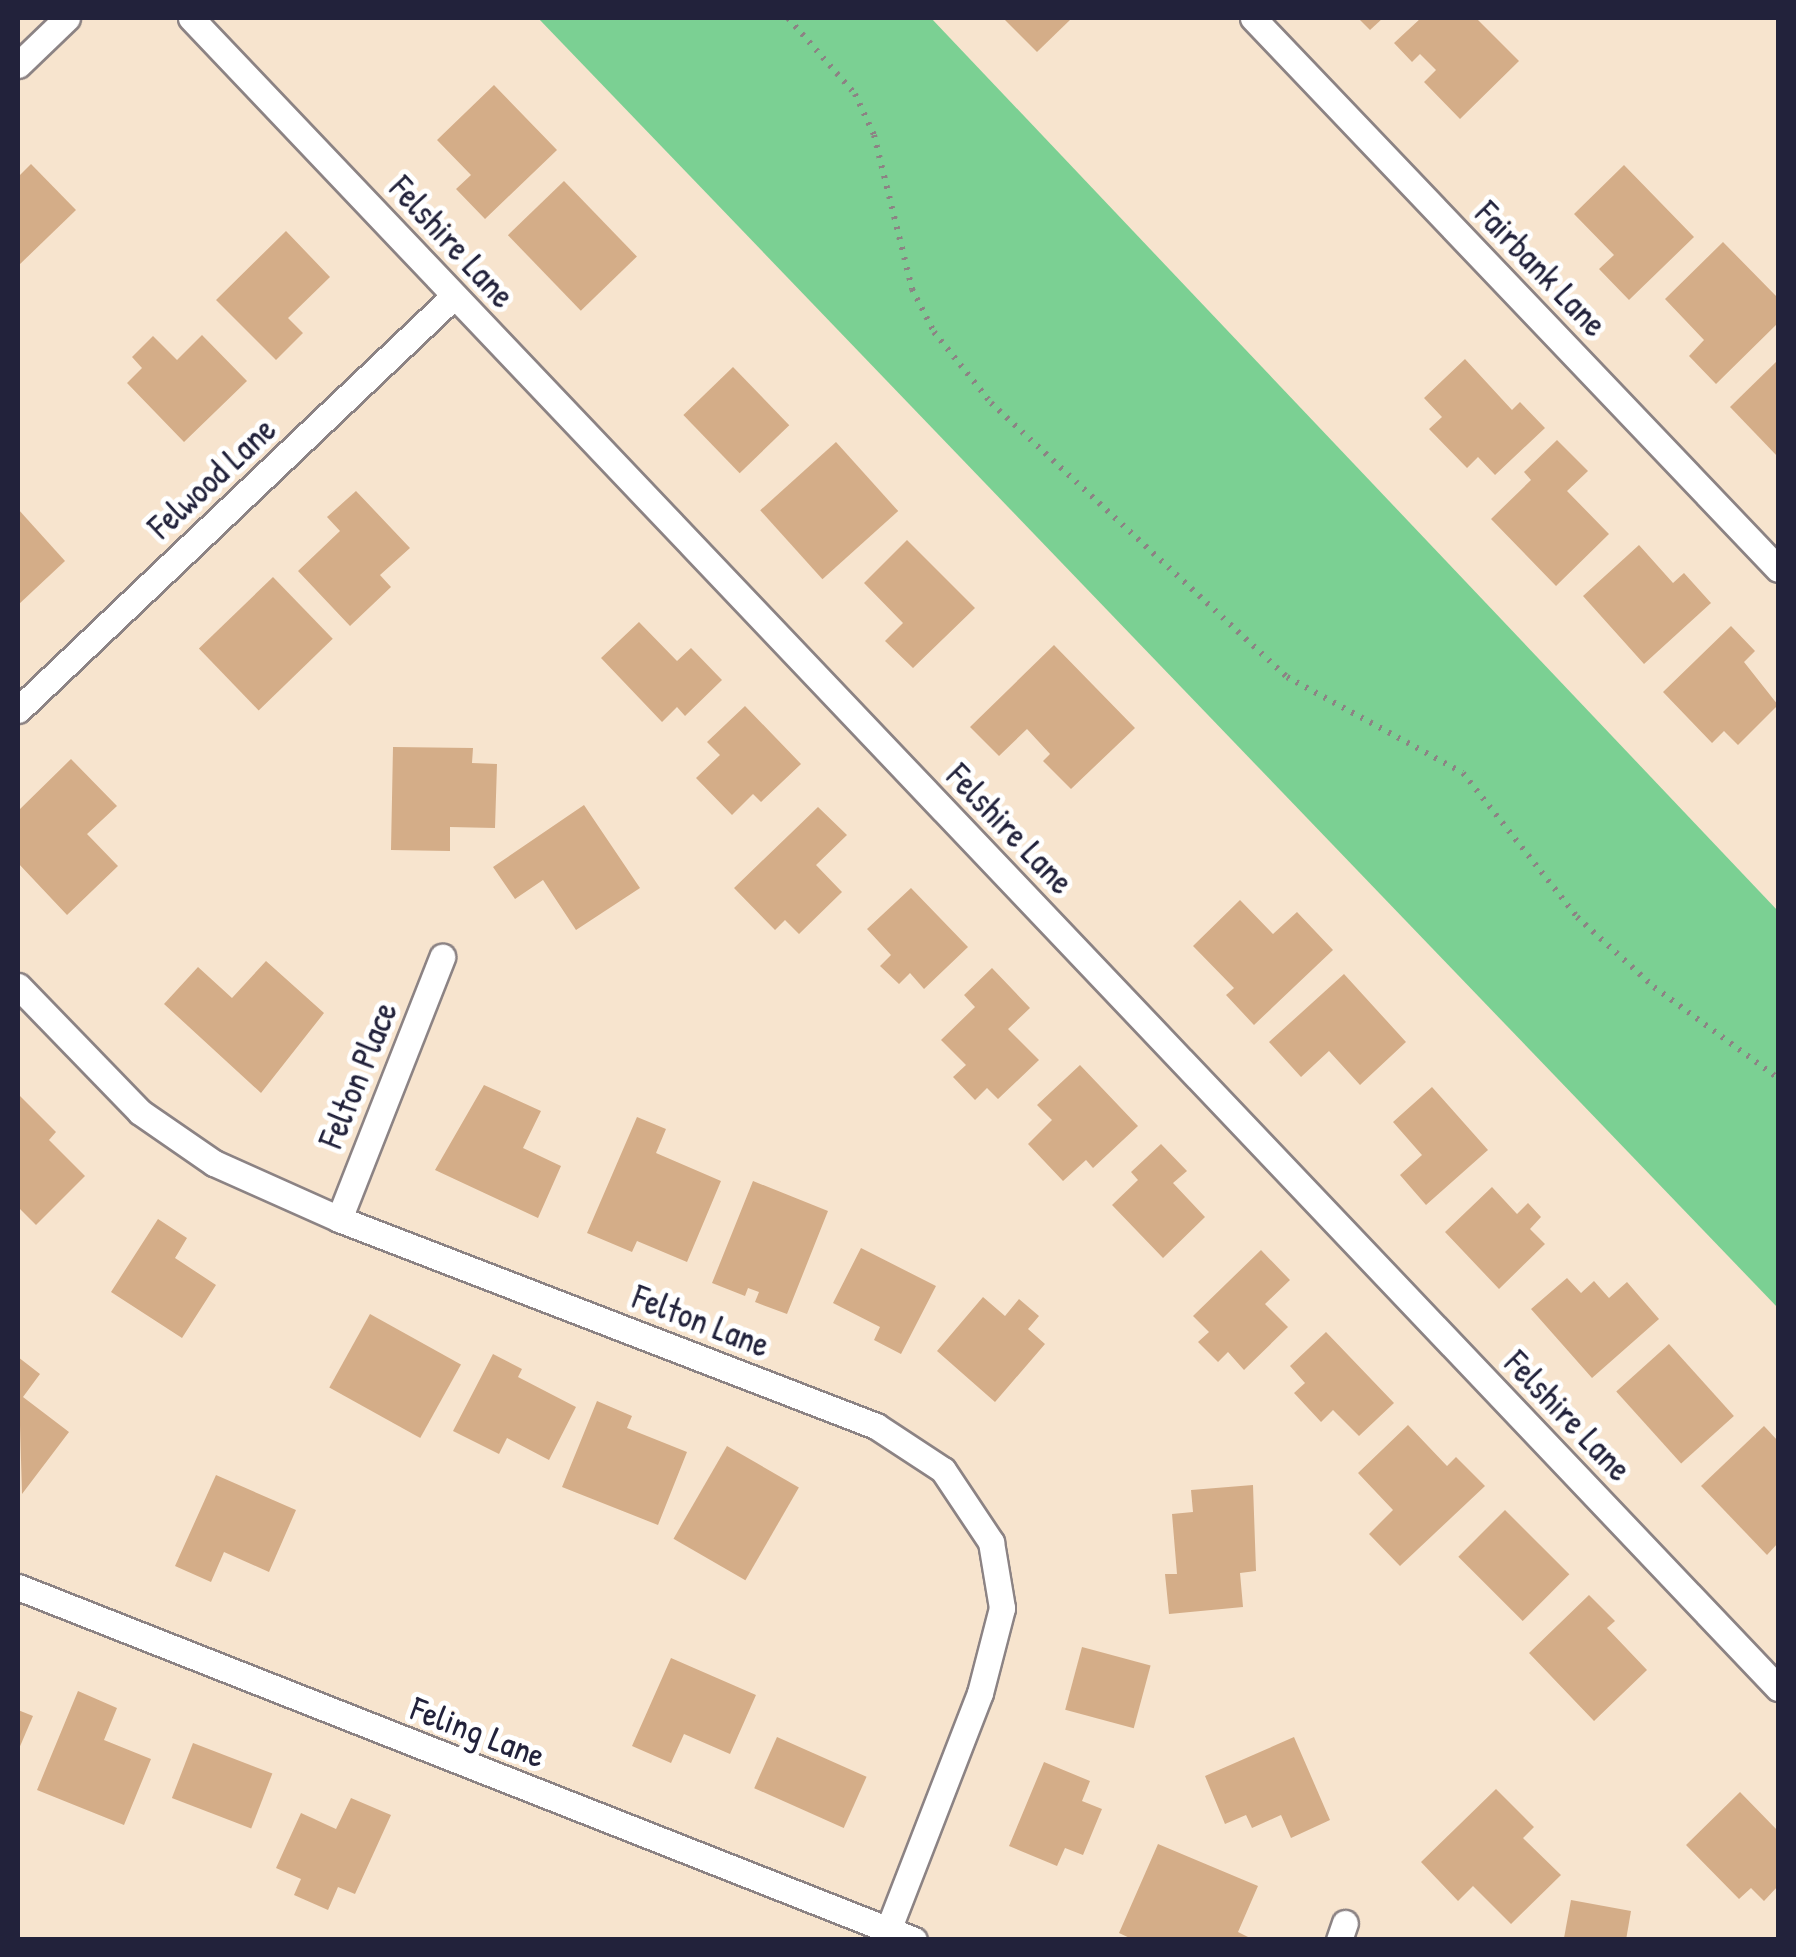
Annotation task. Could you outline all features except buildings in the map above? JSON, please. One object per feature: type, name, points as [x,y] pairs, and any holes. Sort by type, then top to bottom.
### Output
[{"type":"street","points":[[18,65],[67,18]]},
{"type":"street","name":"Felshire Lane","points":[[191,18],[1778,1688]]},
{"type":"street","name":"Fairbank Lane","points":[[1253,18],[1778,569]]},
{"type":"street","name":"Felwood Lane","points":[[18,710],[454,296]]},
{"type":"street","name":"Felton Place","points":[[338,1219],[442,957]]},
{"type":"street","name":"Felton Lane","points":[[18,986],[164,1130],[226,1170],[338,1219],[876,1426],[926,1455],[959,1488],[991,1542],[1002,1585],[1000,1620],[980,1693],[888,1930]]},
{"type":"street","name":"Feling Lane","points":[[18,1587],[914,1940]]},
{"type":"path","points":[[788,18],[855,94],[874,135],[912,288],[934,332],[991,403],[1287,677],[1463,772],[1578,917],[1654,987],[1778,1078]]},
{"type":"green space","points":[[538,18],[931,18],[1778,911],[1778,1308]]}]
